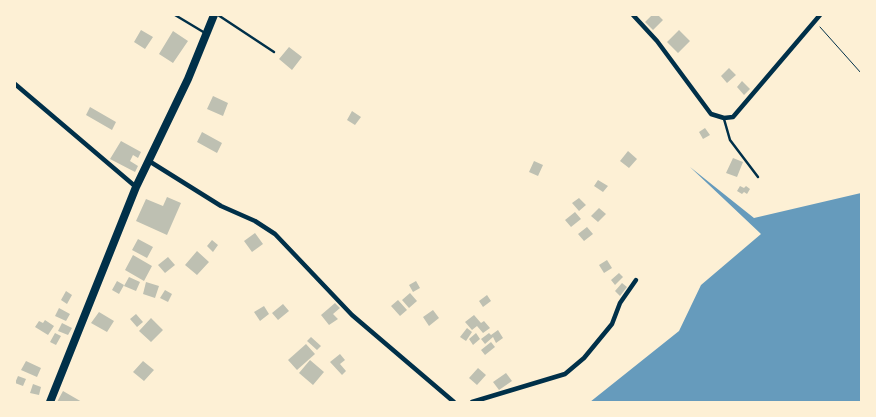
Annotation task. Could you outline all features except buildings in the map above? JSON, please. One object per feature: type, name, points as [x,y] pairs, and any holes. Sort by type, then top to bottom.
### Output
[{"type":"highway","points":[[50,402],[136,187],[188,79],[214,15]]},
{"type":"street","points":[[633,15],[657,41],[711,114],[724,118],[733,117],[820,15]]},
{"type":"street","points":[[15,84],[136,187]]},
{"type":"street","points":[[149,161],[220,206],[255,221],[275,234],[352,315],[454,402]]},
{"type":"street","points":[[472,402],[565,374],[584,358],[612,324],[620,304],[636,280]]},
{"type":"lane","points":[[175,15],[206,34]]},
{"type":"lane","points":[[218,15],[274,52]]},
{"type":"lane","points":[[724,118],[730,140],[758,177]]},
{"type":"path","points":[[815,21],[861,73]]},
{"type":"water","points":[[690,167],[754,218],[861,193],[861,402],[590,402],[679,331],[701,285],[761,234]]}]
